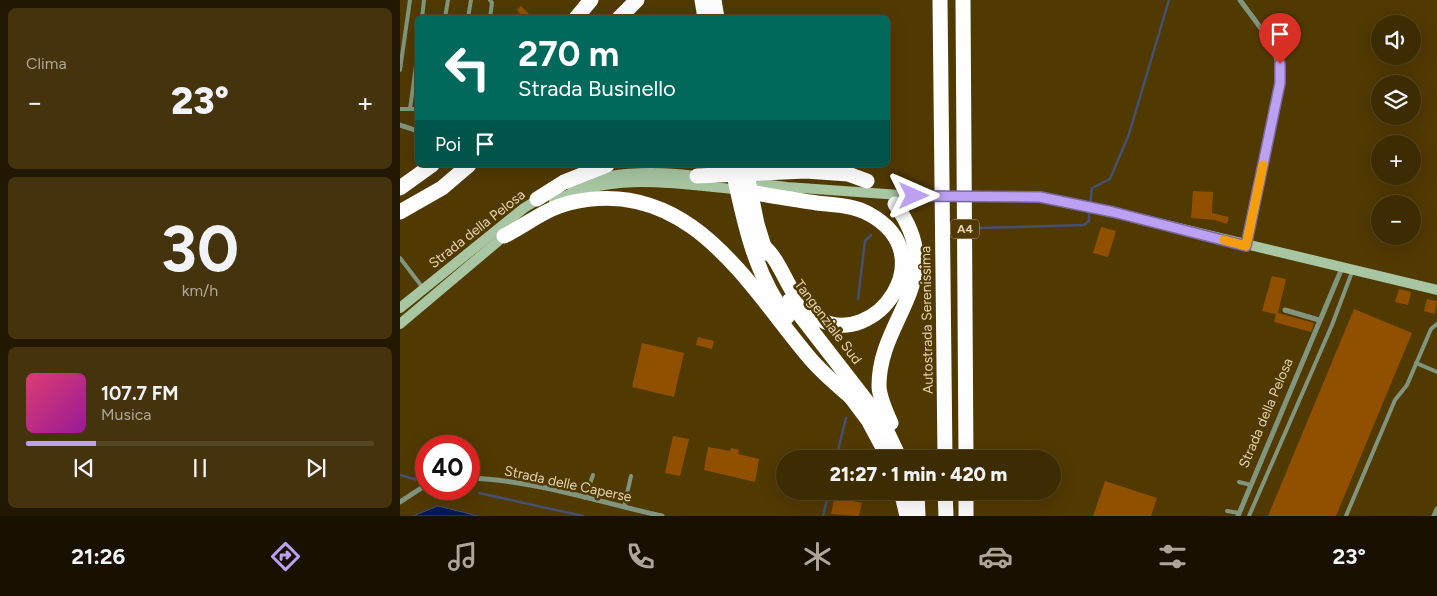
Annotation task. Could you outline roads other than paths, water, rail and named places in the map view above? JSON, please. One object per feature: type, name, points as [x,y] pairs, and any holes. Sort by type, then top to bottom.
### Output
[{"type":"highway","points":[[578,15],[591,0]]},
{"type":"highway","points":[[611,15],[622,0]]},
{"type":"highway","points":[[622,15],[636,0]]},
{"type":"highway","points":[[695,0],[698,15]]},
{"type":"highway","points":[[702,0],[704,15]]},
{"type":"highway","points":[[714,0],[716,15]]},
{"type":"highway","points":[[933,0],[943,239]]},
{"type":"highway","name":"Autostrada Serenissima","points":[[940,0],[945,450]]},
{"type":"highway","name":"A4","points":[[962,0],[966,450]]},
{"type":"highway","points":[[964,184],[966,0]]},
{"type":"highway","points":[[400,188],[429,167]]},
{"type":"highway","points":[[400,212],[442,188],[467,167]]},
{"type":"highway","points":[[537,199],[564,182],[602,167]]},
{"type":"highway","name":"Tangenziale Sud","points":[[733,167],[751,226],[763,276],[783,312],[852,398],[868,420],[884,450]]},
{"type":"highway","name":"Tangenziale Sud","points":[[745,167],[751,226],[762,245],[779,284],[799,316],[882,421],[896,450]]},
{"type":"highway","points":[[698,176],[820,172],[848,174],[867,181]]},
{"type":"highway","points":[[742,190],[856,209],[879,220],[890,229],[902,258],[898,287],[888,303],[873,316],[840,324],[819,319],[804,308],[790,288],[773,257],[762,245]]},
{"type":"highway","points":[[504,236],[550,210],[591,199],[612,198],[641,202],[666,210],[704,234],[722,252],[810,359],[852,398]]},
{"type":"highway","points":[[895,204],[903,215],[912,235],[916,261],[909,295],[884,355],[879,389],[904,450]]},
{"type":"highway","points":[[903,500],[907,516]]},
{"type":"highway","points":[[913,500],[917,516]]},
{"type":"highway","points":[[917,500],[917,516]]},
{"type":"highway","points":[[945,500],[946,516]]},
{"type":"highway","points":[[966,500],[966,516]]},
{"type":"street","points":[[1240,0],[1274,49],[1280,64],[1280,83],[1246,246]]},
{"type":"street","points":[[400,125],[415,130]]},
{"type":"street","name":"Strada della Pelosa","points":[[400,308],[537,199],[575,185],[613,176],[698,176],[787,188],[914,196],[1040,197],[1072,202],[1246,246],[1437,290]]},
{"type":"street","name":"Strada della Pelosa","points":[[400,324],[504,236],[535,212],[558,199],[595,186],[633,182],[742,190],[787,188]]},
{"type":"street","name":"Strada della Pelosa","points":[[1238,515],[1342,268]]},
{"type":"street","points":[[1285,310],[1319,320]]},
{"type":"street","name":"Strada delle Caperse","points":[[480,478],[489,478],[586,498],[662,516]]},
{"type":"street","points":[[400,502],[415,492]]},
{"type":"street","points":[[1434,516],[1437,509]]},
{"type":"lane","points":[[400,70],[410,0]]},
{"type":"lane","points":[[422,15],[424,0]]},
{"type":"lane","points":[[446,15],[448,0]]},
{"type":"lane","points":[[468,15],[470,0]]},
{"type":"lane","points":[[490,0],[492,3],[490,15]]},
{"type":"lane","points":[[410,110],[415,73]]},
{"type":"lane","points":[[400,108],[415,109]]},
{"type":"lane","points":[[400,258],[423,288]]},
{"type":"lane","points":[[1249,516],[1332,325],[1352,271]]},
{"type":"lane","points":[[1346,516],[1395,400],[1407,384],[1431,329],[1437,324]]},
{"type":"lane","points":[[1416,364],[1437,372]]},
{"type":"lane","points":[[586,498],[593,475]]},
{"type":"lane","points":[[624,507],[631,476]]},
{"type":"lane","points":[[1240,482],[1251,485]]},
{"type":"lane","points":[[1227,511],[1238,515]]},
{"type":"waterway","points":[[1090,204],[1092,188],[1110,179],[1129,134],[1169,0]]},
{"type":"waterway","points":[[979,228],[1084,225],[1089,221],[1089,209]]},
{"type":"waterway","points":[[858,299],[865,241],[871,235]]},
{"type":"waterway","points":[[838,450],[846,418]]},
{"type":"waterway","points":[[400,475],[415,479]]},
{"type":"waterway","points":[[480,493],[583,516]]},
{"type":"waterway","points":[[823,516],[827,500]]}]
